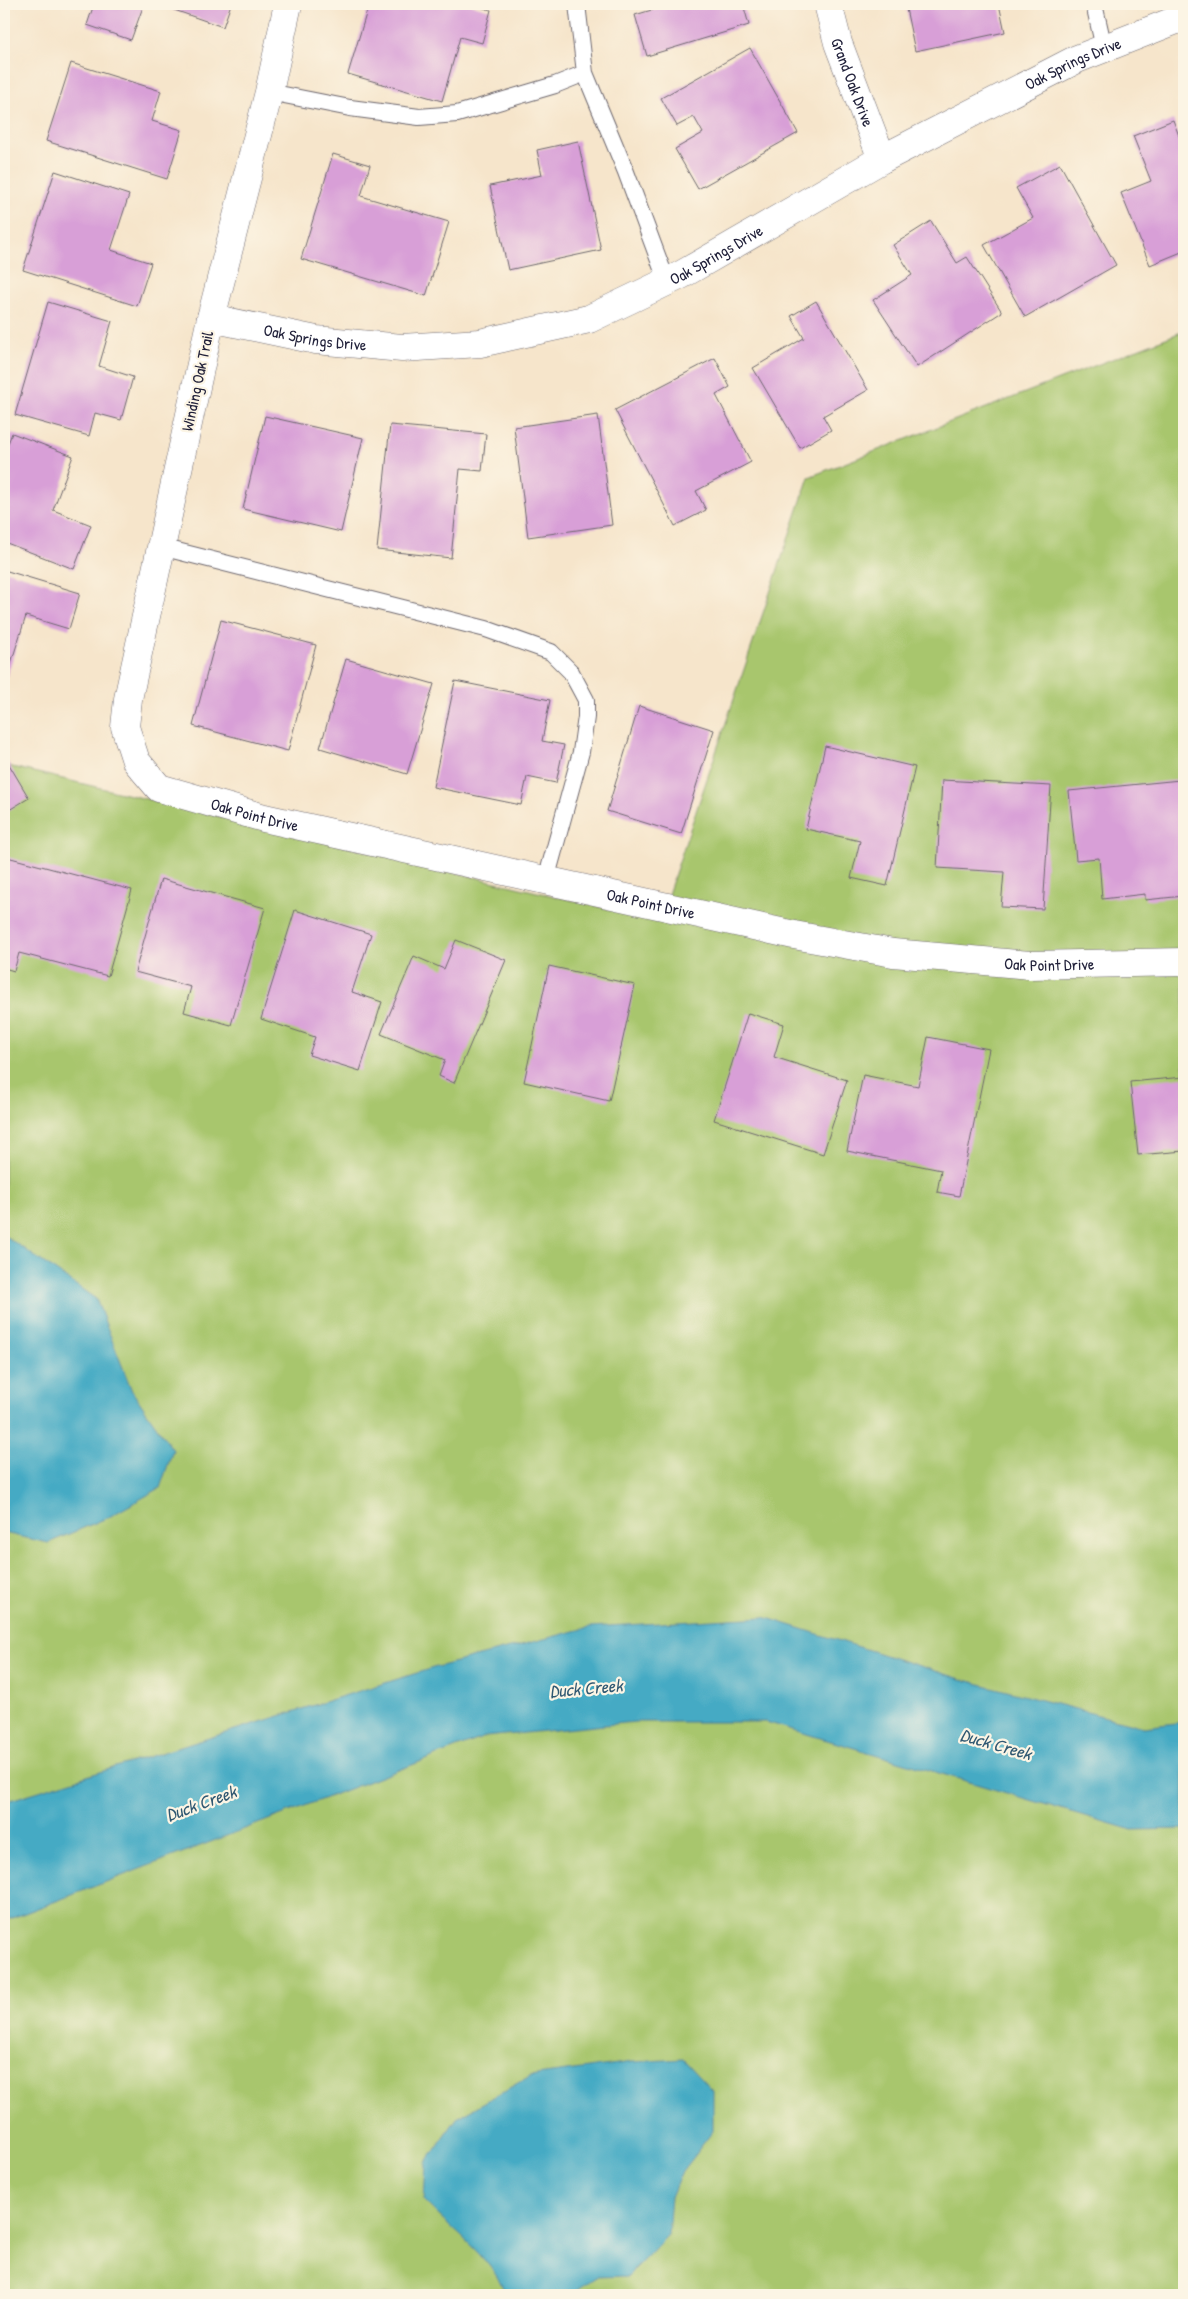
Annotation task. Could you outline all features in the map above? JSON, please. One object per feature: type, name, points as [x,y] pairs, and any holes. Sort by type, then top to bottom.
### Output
[{"type":"street","name":"Winding Oak Trail","points":[[136,761],[125,727],[128,698],[211,318],[269,92],[288,4]]},
{"type":"street","name":"Grand Oak Drive","points":[[828,4],[838,43],[882,159]]},
{"type":"street","name":"Oak Springs Drive","points":[[211,318],[316,340],[402,348],[480,343],[589,319],[667,282],[882,159],[1077,59],[1184,17]]},
{"type":"street","name":"Oak Point Drive","points":[[136,761],[159,788],[264,818],[784,932],[893,953],[1030,965],[1184,962]]},
{"type":"lane","points":[[577,4],[585,73],[626,172],[667,282]]},
{"type":"lane","points":[[1094,4],[1104,48]]},
{"type":"lane","points":[[269,92],[350,108],[419,117],[457,114],[555,85],[585,73]]},
{"type":"lane","points":[[161,547],[486,629],[551,652],[571,672],[586,700],[586,717],[581,752],[546,880]]},
{"type":"green space","points":[[1184,331],[1184,2295],[4,2295],[4,765],[659,921],[809,477]]},
{"type":"water","points":[[4,1235],[96,1299],[132,1391],[173,1450],[160,1488],[109,1517],[48,1543],[4,1533]]},
{"type":"water","name":"Duck Creek","points":[[764,1617],[961,1679],[1144,1727],[1184,1722],[1184,1829],[1132,1830],[766,1722],[635,1722],[485,1737],[4,1921],[4,1802],[433,1668],[590,1627]]},
{"type":"water","points":[[683,2059],[713,2091],[713,2131],[682,2171],[671,2197],[668,2235],[628,2276],[596,2277],[569,2295],[507,2295],[500,2281],[481,2256],[424,2201],[426,2163],[457,2118],[530,2076],[632,2062]]},
{"type":"building","points":[[94,4],[144,4],[131,40],[87,25]]},
{"type":"building","points":[[157,4],[231,4],[223,27]]},
{"type":"building","points":[[369,4],[469,4],[491,10],[482,43],[460,37],[442,101],[348,74]]},
{"type":"building","points":[[665,4],[743,4],[749,25],[647,56],[635,15],[665,6]]},
{"type":"building","points":[[905,4],[999,4],[1005,32],[915,51]]},
{"type":"building","points":[[750,48],[798,133],[698,189],[675,149],[703,133],[694,117],[677,126],[661,98]]},
{"type":"building","points":[[71,63],[161,91],[152,121],[182,130],[167,179],[46,141]]},
{"type":"building","points":[[1173,120],[1184,149],[1184,251],[1150,265],[1121,193],[1151,181],[1133,136]]},
{"type":"building","points":[[578,141],[601,250],[508,270],[490,186],[542,175],[537,150]]},
{"type":"building","points":[[333,154],[370,165],[361,196],[449,222],[426,296],[301,259]]},
{"type":"building","points":[[1060,164],[1116,265],[1025,317],[984,245],[1033,218],[1016,188]]},
{"type":"building","points":[[55,171],[129,195],[111,250],[151,263],[137,306],[23,270]]},
{"type":"building","points":[[931,221],[957,263],[967,257],[1002,312],[917,367],[873,300],[912,275],[893,245]]},
{"type":"building","points":[[816,301],[868,390],[823,416],[831,430],[800,448],[753,368],[804,338],[791,316]]},
{"type":"building","points":[[48,302],[112,321],[99,366],[133,377],[121,420],[95,413],[89,436],[15,415]]},
{"type":"building","points":[[715,358],[730,387],[716,395],[751,462],[696,491],[706,510],[675,526],[615,410]]},
{"type":"building","points":[[598,415],[612,525],[528,537],[514,427]]},
{"type":"building","points":[[265,416],[363,438],[341,532],[243,509]]},
{"type":"building","points":[[390,425],[486,434],[482,471],[460,469],[451,558],[377,550]]},
{"type":"building","points":[[12,433],[73,456],[53,510],[91,525],[74,569],[4,542],[4,454]]},
{"type":"building","points":[[4,570],[80,593],[69,629],[26,616],[6,679],[4,679]]},
{"type":"building","points":[[221,620],[316,645],[288,751],[193,726]]},
{"type":"building","points":[[346,659],[434,684],[407,774],[320,748]]},
{"type":"building","points":[[455,681],[550,700],[542,741],[564,745],[556,783],[527,777],[521,805],[433,787]]},
{"type":"building","points":[[639,706],[714,730],[681,834],[607,811]]},
{"type":"building","points":[[825,746],[915,767],[887,886],[851,878],[860,841],[806,829]]},
{"type":"building","points":[[4,756],[29,798],[4,813]]},
{"type":"building","points":[[942,780],[1051,786],[1043,909],[1001,907],[1004,872],[937,868]]},
{"type":"building","points":[[1180,780],[1184,823],[1184,896],[1145,900],[1145,894],[1102,899],[1099,858],[1076,860],[1069,791]]},
{"type":"building","points":[[7,857],[132,890],[108,976],[19,953],[14,971],[4,968],[4,869]]},
{"type":"building","points":[[161,879],[265,908],[231,1025],[184,1012],[191,987],[135,972]]},
{"type":"building","points":[[295,910],[371,934],[352,992],[382,1002],[360,1071],[309,1055],[315,1037],[261,1019]]},
{"type":"building","points":[[456,940],[506,960],[454,1083],[439,1076],[445,1060],[381,1034],[414,956],[444,969]]},
{"type":"building","points":[[549,966],[635,985],[609,1101],[524,1082]]},
{"type":"building","points":[[748,1013],[784,1024],[774,1057],[847,1080],[823,1154],[714,1120]]},
{"type":"building","points":[[928,1037],[989,1049],[959,1196],[937,1192],[941,1170],[847,1151],[863,1075],[918,1086]]},
{"type":"building","points":[[1184,1077],[1184,1151],[1138,1155],[1130,1082]]}]
